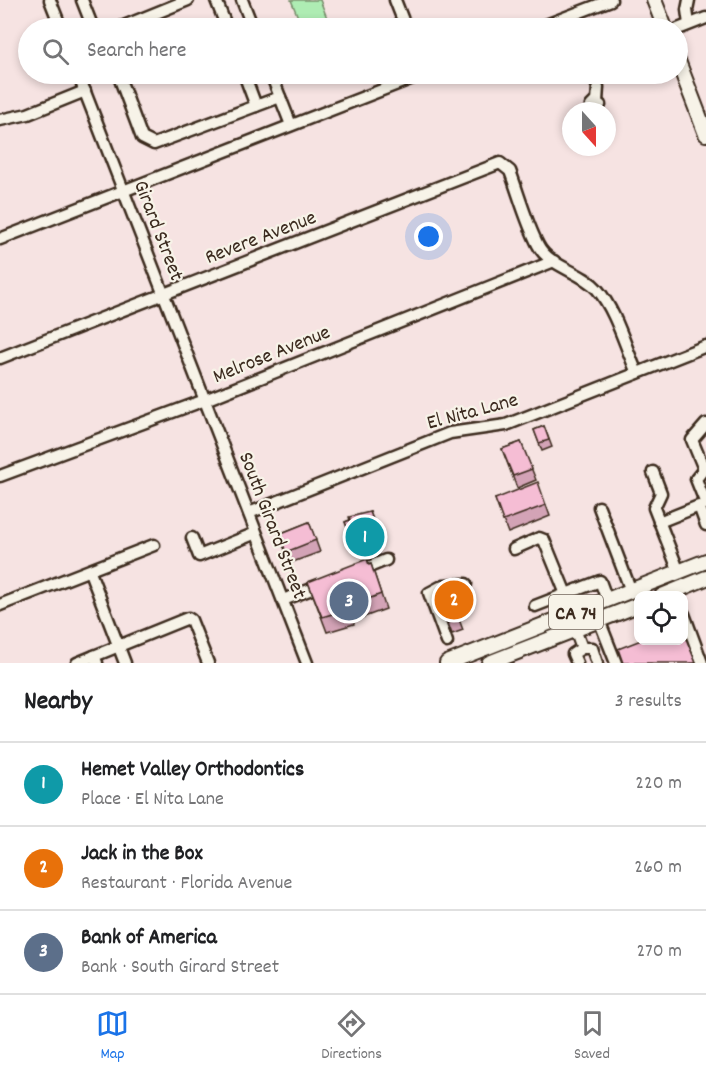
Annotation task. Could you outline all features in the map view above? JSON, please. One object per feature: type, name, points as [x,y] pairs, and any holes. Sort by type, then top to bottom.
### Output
[{"type":"main road","points":[[654,0],[661,18]]},
{"type":"main road","points":[[687,84],[706,134]]},
{"type":"main road","name":"CA 74","points":[[447,663],[706,561]]},
{"type":"main road","points":[[678,591],[706,578]]},
{"type":"main road","name":"CA 74","points":[[489,663],[634,606]]},
{"type":"street","points":[[50,0],[57,18]]},
{"type":"street","points":[[82,0],[89,18]]},
{"type":"street","points":[[144,18],[188,0]]},
{"type":"street","points":[[216,0],[222,18]]},
{"type":"street","points":[[242,0],[249,18]]},
{"type":"street","points":[[396,0],[402,18]]},
{"type":"street","points":[[564,18],[611,0]]},
{"type":"street","points":[[689,0],[687,10],[689,24],[706,18]]},
{"type":"street","name":"Girard Street","points":[[82,84],[205,400]]},
{"type":"street","points":[[122,84],[142,138],[148,143],[160,143],[280,97]]},
{"type":"street","points":[[248,84],[256,106]]},
{"type":"street","points":[[275,84],[291,125]]},
{"type":"street","points":[[0,238],[397,84]]},
{"type":"street","points":[[597,84],[597,102]]},
{"type":"street","points":[[0,120],[28,114],[86,92]]},
{"type":"street","name":"Revere Avenue","points":[[0,358],[500,163],[510,171],[539,247],[554,261]]},
{"type":"street","points":[[554,261],[586,279],[601,295],[637,373]]},
{"type":"street","name":"Melrose Avenue","points":[[0,476],[205,400],[554,261]]},
{"type":"street","name":"El Nita Lane","points":[[249,513],[450,433],[506,425],[637,373],[705,350]]},
{"type":"street","name":"South Girard Street","points":[[205,400],[307,663]]},
{"type":"street","points":[[706,424],[692,440],[705,469],[696,479],[706,504]]},
{"type":"street","points":[[653,472],[661,493],[654,508],[679,572]]},
{"type":"street","points":[[659,522],[699,506],[706,525]]},
{"type":"street","points":[[599,507],[631,591]]},
{"type":"street","points":[[192,538],[199,556],[256,533]]},
{"type":"street","points":[[514,549],[539,538],[544,540],[566,594]]},
{"type":"street","points":[[0,605],[90,572],[154,545]]},
{"type":"street","points":[[283,600],[386,560]]},
{"type":"street","points":[[90,572],[125,663]]},
{"type":"street","points":[[535,606],[600,581],[607,600]]},
{"type":"street","points":[[447,642],[429,593],[444,585],[466,584]]},
{"type":"street","points":[[77,663],[96,659],[119,646],[188,618],[191,620],[208,663]]},
{"type":"street","points":[[599,620],[616,663]]},
{"type":"street","points":[[688,625],[701,661]]},
{"type":"street","points":[[575,629],[582,648]]},
{"type":"street","points":[[577,663],[573,654],[582,648],[592,648],[597,663]]},
{"type":"green space","points":[[291,0],[320,0],[327,18],[298,18]]},
{"type":"building","points":[[544,426],[549,440],[539,443],[534,430]]},
{"type":"building","points":[[521,442],[532,469],[513,476],[502,449]]},
{"type":"building","points":[[538,482],[546,505],[503,521],[495,499]]},
{"type":"building","points":[[370,512],[377,530],[352,539],[345,522],[350,520],[349,517]]},
{"type":"building","points":[[309,522],[316,540],[286,552],[279,534]]},
{"type":"building","points":[[367,559],[369,565],[371,564],[381,594],[348,607],[349,609],[322,617],[308,582]]},
{"type":"building","points":[[450,595],[459,619],[448,623],[439,599]]},
{"type":"building","points":[[634,643],[634,645],[688,644],[696,663],[623,663],[618,649]]},
{"type":"place","name":"Hemet Valley Orthodontics","points":[[365,537]]},
{"type":"place","name":"Jack in the Box","points":[[454,600]]},
{"type":"place","name":"Bank of America","points":[[349,601]]}]
